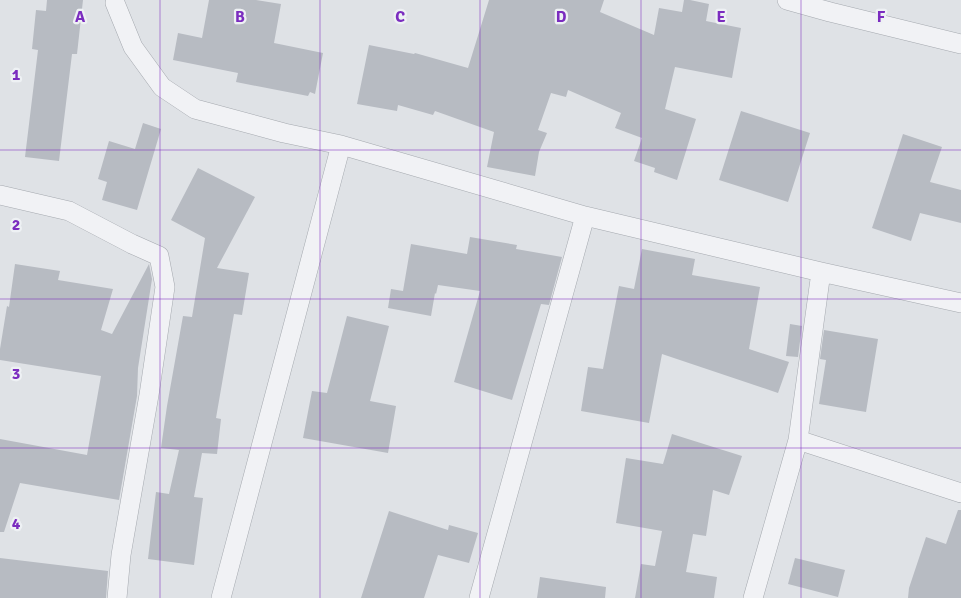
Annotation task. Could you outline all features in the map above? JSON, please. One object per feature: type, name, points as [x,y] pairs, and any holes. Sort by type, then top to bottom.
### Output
[{"type":"street","points":[[787,0],[961,44]]},
{"type":"street","points":[[115,1],[133,47],[162,87],[195,109],[284,133],[341,145],[585,216],[961,303]]},
{"type":"street","points":[[221,598],[341,145]]},
{"type":"street","points":[[0,195],[69,211],[159,256],[165,287],[149,395],[121,555],[117,598]]},
{"type":"street","points":[[480,598],[585,216]]},
{"type":"street","points":[[753,598],[798,440],[821,272]]},
{"type":"street","points":[[798,440],[961,493]]},
{"type":"building","points":[[47,0],[83,0],[77,54],[72,54],[59,161],[25,157],[38,50],[32,49],[36,10],[46,11]]},
{"type":"building","points":[[209,0],[256,0],[281,4],[274,43],[323,53],[315,94],[310,92],[308,96],[236,82],[238,73],[173,60],[178,33],[202,38]]},
{"type":"building","points":[[489,0],[604,0],[600,12],[654,35],[659,8],[682,12],[684,0],[690,0],[709,4],[706,21],[741,28],[732,78],[675,67],[665,109],[696,119],[677,180],[654,172],[655,168],[634,161],[642,138],[615,128],[621,113],[568,90],[566,97],[551,93],[538,130],[547,133],[539,152],[535,176],[487,167],[494,132],[435,111],[433,115],[398,105],[397,111],[357,104],[369,45],[415,53],[468,68]]},
{"type":"building","points":[[741,111],[810,133],[788,202],[719,180]]},
{"type":"building","points":[[143,123],[161,129],[137,210],[102,200],[107,182],[98,179],[109,141],[135,149]]},
{"type":"building","points":[[903,134],[942,147],[930,182],[961,190],[961,223],[920,213],[911,241],[872,228]]},
{"type":"building","points":[[198,168],[255,197],[217,268],[249,273],[242,315],[234,314],[216,418],[221,419],[217,454],[202,453],[194,497],[203,498],[194,565],[148,559],[156,492],[169,494],[179,450],[161,448],[183,316],[192,317],[205,238],[171,220]]},
{"type":"building","points":[[470,237],[517,245],[516,249],[562,257],[549,305],[541,304],[512,400],[454,382],[480,291],[438,285],[431,316],[388,308],[391,289],[403,291],[411,244],[467,254]]},
{"type":"building","points":[[642,249],[695,259],[692,275],[760,287],[749,349],[789,362],[778,393],[662,354],[649,423],[581,411],[588,367],[603,369],[619,286],[634,289]]},
{"type":"building","points":[[15,264],[60,271],[58,280],[113,289],[101,330],[112,334],[149,264],[152,279],[138,368],[137,396],[119,500],[20,483],[4,532],[0,532],[0,439],[87,455],[101,376],[0,360],[0,349],[7,306],[9,307]]},
{"type":"building","points":[[347,316],[389,326],[370,401],[396,406],[388,453],[303,438],[312,391],[327,393]]},
{"type":"building","points":[[790,324],[802,326],[798,357],[786,356]]},
{"type":"building","points":[[824,330],[878,339],[866,412],[819,404],[826,360],[820,359]]},
{"type":"building","points":[[672,434],[742,456],[729,495],[713,490],[706,536],[693,534],[686,572],[717,577],[714,598],[635,598],[641,564],[655,566],[662,531],[616,523],[626,458],[663,464]]},
{"type":"building","points":[[958,510],[961,510],[961,598],[908,598],[909,588],[926,537],[946,544]]},
{"type":"building","points":[[389,511],[448,530],[449,525],[478,533],[469,563],[438,555],[424,598],[361,598]]},
{"type":"building","points":[[0,558],[108,571],[106,598],[0,598]]},
{"type":"building","points":[[795,558],[845,570],[838,597],[788,584]]},
{"type":"building","points":[[540,577],[606,587],[605,598],[537,598]]}]
